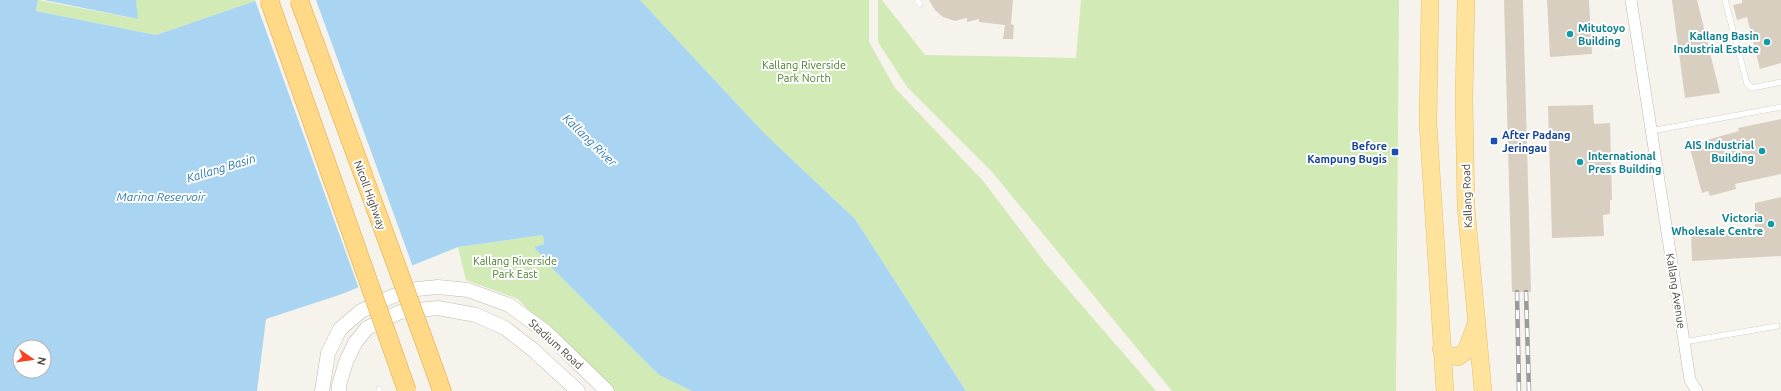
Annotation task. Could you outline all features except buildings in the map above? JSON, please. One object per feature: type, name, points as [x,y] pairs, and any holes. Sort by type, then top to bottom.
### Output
[{"type":"highway","points":[[269,0],[407,391]]},
{"type":"highway","name":"Nicoll Highway","points":[[299,0],[442,391]]},
{"type":"main road","points":[[1430,0],[1428,123],[1441,349],[1445,391]]},
{"type":"main road","name":"Kallang Road","points":[[1466,0],[1464,99],[1466,207],[1483,391]]},
{"type":"main road","points":[[1441,349],[1448,355],[1458,357],[1466,351],[1476,325]]},
{"type":"street","name":"Kallang Avenue","points":[[1631,0],[1690,380],[1697,391]]},
{"type":"street","name":"Stadium Road","points":[[322,391],[328,353],[340,329],[361,311],[393,296],[417,289],[438,287],[468,290],[509,305],[546,332],[606,391]]},
{"type":"street","name":"Stadium Road","points":[[339,391],[339,385],[346,362],[355,343],[367,328],[400,312],[438,308],[476,315],[505,328],[532,349],[578,391]]},
{"type":"lane","points":[[1725,0],[1747,84],[1752,88],[1781,82]]},
{"type":"lane","points":[[1651,130],[1781,107]]},
{"type":"lane","points":[[1684,342],[1777,326]]},
{"type":"green space","points":[[38,0],[137,19],[136,0],[258,0],[156,35],[36,11]]},
{"type":"green space","name":"Kallang Riverside Park North","points":[[640,0],[869,0],[869,42],[895,88],[984,182],[1046,264],[1156,391],[966,391],[855,219],[765,134]]},
{"type":"green space","points":[[878,0],[882,0],[925,55],[1076,58],[1081,0],[1399,0],[1396,391],[1172,391],[993,173],[907,87],[878,42]]},
{"type":"green space","name":"Kallang Riverside Park East","points":[[543,235],[544,244],[534,247],[553,269],[659,375],[692,391],[606,391],[518,299],[466,280],[458,247]]},
{"type":"water","name":"Marina Reservoir","points":[[0,0],[38,0],[36,11],[156,35],[258,0],[640,0],[765,134],[855,219],[966,391],[692,391],[659,375],[553,269],[534,247],[544,244],[543,235],[458,247],[342,294],[266,319],[257,391],[0,391]]},
{"type":"water","points":[[44,0],[136,0],[138,19]]},
{"type":"pier","points":[[255,0],[316,0],[413,267],[359,289]]},
{"type":"railway","points":[[1517,292],[1519,391]]},
{"type":"railway","points":[[1526,292],[1529,391]]},
{"type":"place","name":"Mitutoyo Building","points":[[1570,34]]},
{"type":"place","name":"Kallang Basin Industrial Estate","points":[[1767,42]]},
{"type":"place","name":"After Padang Jeringau","points":[[1494,141]]},
{"type":"place","name":"AIS Industrial Building","points":[[1762,151]]},
{"type":"place","name":"Before Kampung Bugis","points":[[1395,152]]},
{"type":"place","name":"International Press Building","points":[[1580,162]]},
{"type":"place","name":"Victoria Wholesale Centre","points":[[1771,224]]},
{"type":"water label","name":"Kallang River","points":[[590,140]]},
{"type":"water label","name":"Kallang Basin","points":[[221,168]]}]
